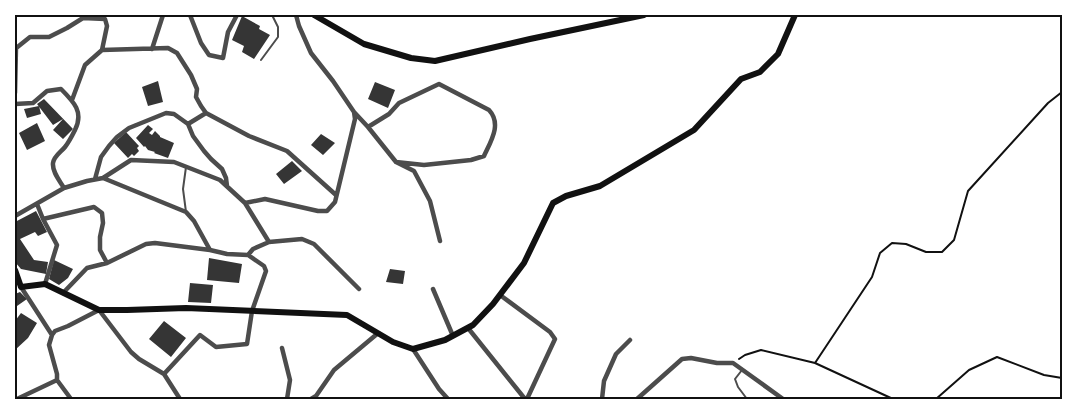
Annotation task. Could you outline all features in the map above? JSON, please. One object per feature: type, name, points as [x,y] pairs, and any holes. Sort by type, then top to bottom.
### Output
[{"type":"main road","points":[[314,15],[364,44],[411,58],[435,61],[644,15]]},
{"type":"main road","points":[[15,270],[18,288],[45,284],[99,310],[186,308],[347,315],[377,334],[413,349],[445,340],[473,325],[493,304],[524,263],[553,203],[566,196],[600,186],[694,130],[741,79],[760,72],[778,54],[795,15]]},
{"type":"street","points":[[152,49],[164,15]]},
{"type":"street","points":[[190,15],[201,43],[209,55],[223,58],[228,32],[237,15]]},
{"type":"street","points":[[296,15],[311,54],[333,80],[354,112],[396,162],[414,171],[430,201],[440,242]]},
{"type":"street","points":[[15,93],[16,48],[30,38],[49,37],[83,18],[105,19],[107,26],[102,50],[85,65],[72,100]]},
{"type":"street","points":[[102,50],[168,48],[177,54],[191,75],[197,89],[196,97],[206,113],[249,136],[287,151],[336,195]]},
{"type":"street","points":[[368,127],[389,114],[399,103],[439,84],[488,110],[492,114],[495,128],[484,156],[471,160],[424,166],[396,162]]},
{"type":"street","points":[[15,104],[33,103],[47,91],[58,89],[61,89],[72,100],[78,111],[79,122],[65,147],[53,162],[54,171],[64,188]]},
{"type":"street","points":[[245,203],[265,199],[318,211],[327,211],[335,202],[355,119],[354,112]]},
{"type":"street","points":[[95,179],[102,156],[117,137],[129,128],[166,113],[174,114],[188,124],[192,136],[222,169],[227,186]]},
{"type":"street","points":[[188,124],[206,113]]},
{"type":"street","points":[[15,216],[64,188],[103,178],[131,160],[174,162],[220,180],[245,203],[269,242]]},
{"type":"street","points":[[103,178],[186,212],[194,220],[210,250]]},
{"type":"street","points":[[37,204],[57,245],[45,284]]},
{"type":"street","points":[[43,219],[94,207],[102,213],[103,223],[100,236],[100,250],[108,263]]},
{"type":"street","points":[[248,255],[253,250],[269,242],[302,239],[314,244],[358,289]]},
{"type":"street","points":[[63,293],[86,268],[108,263],[146,244],[155,243],[227,254],[248,255],[264,266],[266,271],[252,311],[247,344],[216,347],[200,335],[164,374]]},
{"type":"street","points":[[18,288],[52,335]]},
{"type":"street","points":[[433,289],[452,336]]},
{"type":"street","points":[[468,328],[526,399],[555,339],[550,332],[500,295]]},
{"type":"street","points":[[71,399],[57,380],[49,345],[52,335],[55,331],[99,310],[131,352],[164,374],[180,399]]},
{"type":"street","points":[[311,399],[316,396],[334,370],[377,334]]},
{"type":"street","points":[[602,399],[604,381],[616,354],[630,340]]},
{"type":"street","points":[[282,348],[290,380],[288,399]]},
{"type":"street","points":[[413,349],[438,389],[448,399]]},
{"type":"street","points":[[637,399],[682,359],[691,358],[717,363],[733,363],[783,399]]},
{"type":"street","points":[[18,399],[57,380]]},
{"type":"lane","points":[[260,60],[278,37],[278,27],[272,15]]},
{"type":"lane","points":[[186,167],[183,189],[186,212]]},
{"type":"lane","points":[[742,370],[735,379],[738,387],[747,399]]},
{"type":"path","points":[[815,363],[872,277],[880,254],[892,243],[906,244],[926,252],[942,252],[954,240],[968,191],[1048,103],[1062,92]]},
{"type":"path","points":[[733,363],[745,355],[761,350],[815,363],[893,399]]},
{"type":"path","points":[[936,399],[969,370],[997,358],[1044,375],[1062,378]]},
{"type":"building","points":[[242,16],[260,26],[259,29],[270,35],[254,59],[242,52],[244,46],[232,40]]},
{"type":"building","points":[[158,81],[163,102],[148,106],[142,87]]},
{"type":"building","points":[[375,82],[395,90],[388,108],[368,99]]},
{"type":"building","points":[[44,99],[73,129],[63,139],[53,130],[63,119],[53,125],[37,104]]},
{"type":"building","points":[[39,106],[41,114],[27,118],[24,109]]},
{"type":"building","points":[[37,123],[45,141],[27,150],[19,133]]},
{"type":"building","points":[[148,125],[153,129],[149,133],[152,135],[155,131],[160,137],[174,143],[168,158],[148,150],[136,138]]},
{"type":"building","points":[[126,132],[139,146],[137,148],[139,151],[134,156],[132,154],[128,158],[114,143]]},
{"type":"building","points":[[321,134],[335,143],[323,155],[311,145]]},
{"type":"building","points":[[292,161],[302,171],[284,184],[276,174]]},
{"type":"building","points":[[36,211],[47,232],[38,236],[35,232],[20,239],[34,260],[48,262],[46,274],[21,269],[15,262],[15,222]]},
{"type":"building","points":[[209,258],[242,264],[239,283],[207,280]]},
{"type":"building","points":[[54,260],[73,269],[68,278],[59,285],[49,279]]},
{"type":"building","points":[[390,269],[405,271],[403,284],[386,282]]},
{"type":"building","points":[[190,283],[213,285],[211,303],[188,302]]},
{"type":"building","points":[[20,292],[27,299],[17,306],[15,294]]},
{"type":"building","points":[[21,313],[37,323],[28,338],[15,350],[15,321]]},
{"type":"building","points":[[164,321],[186,338],[171,357],[149,339]]}]
